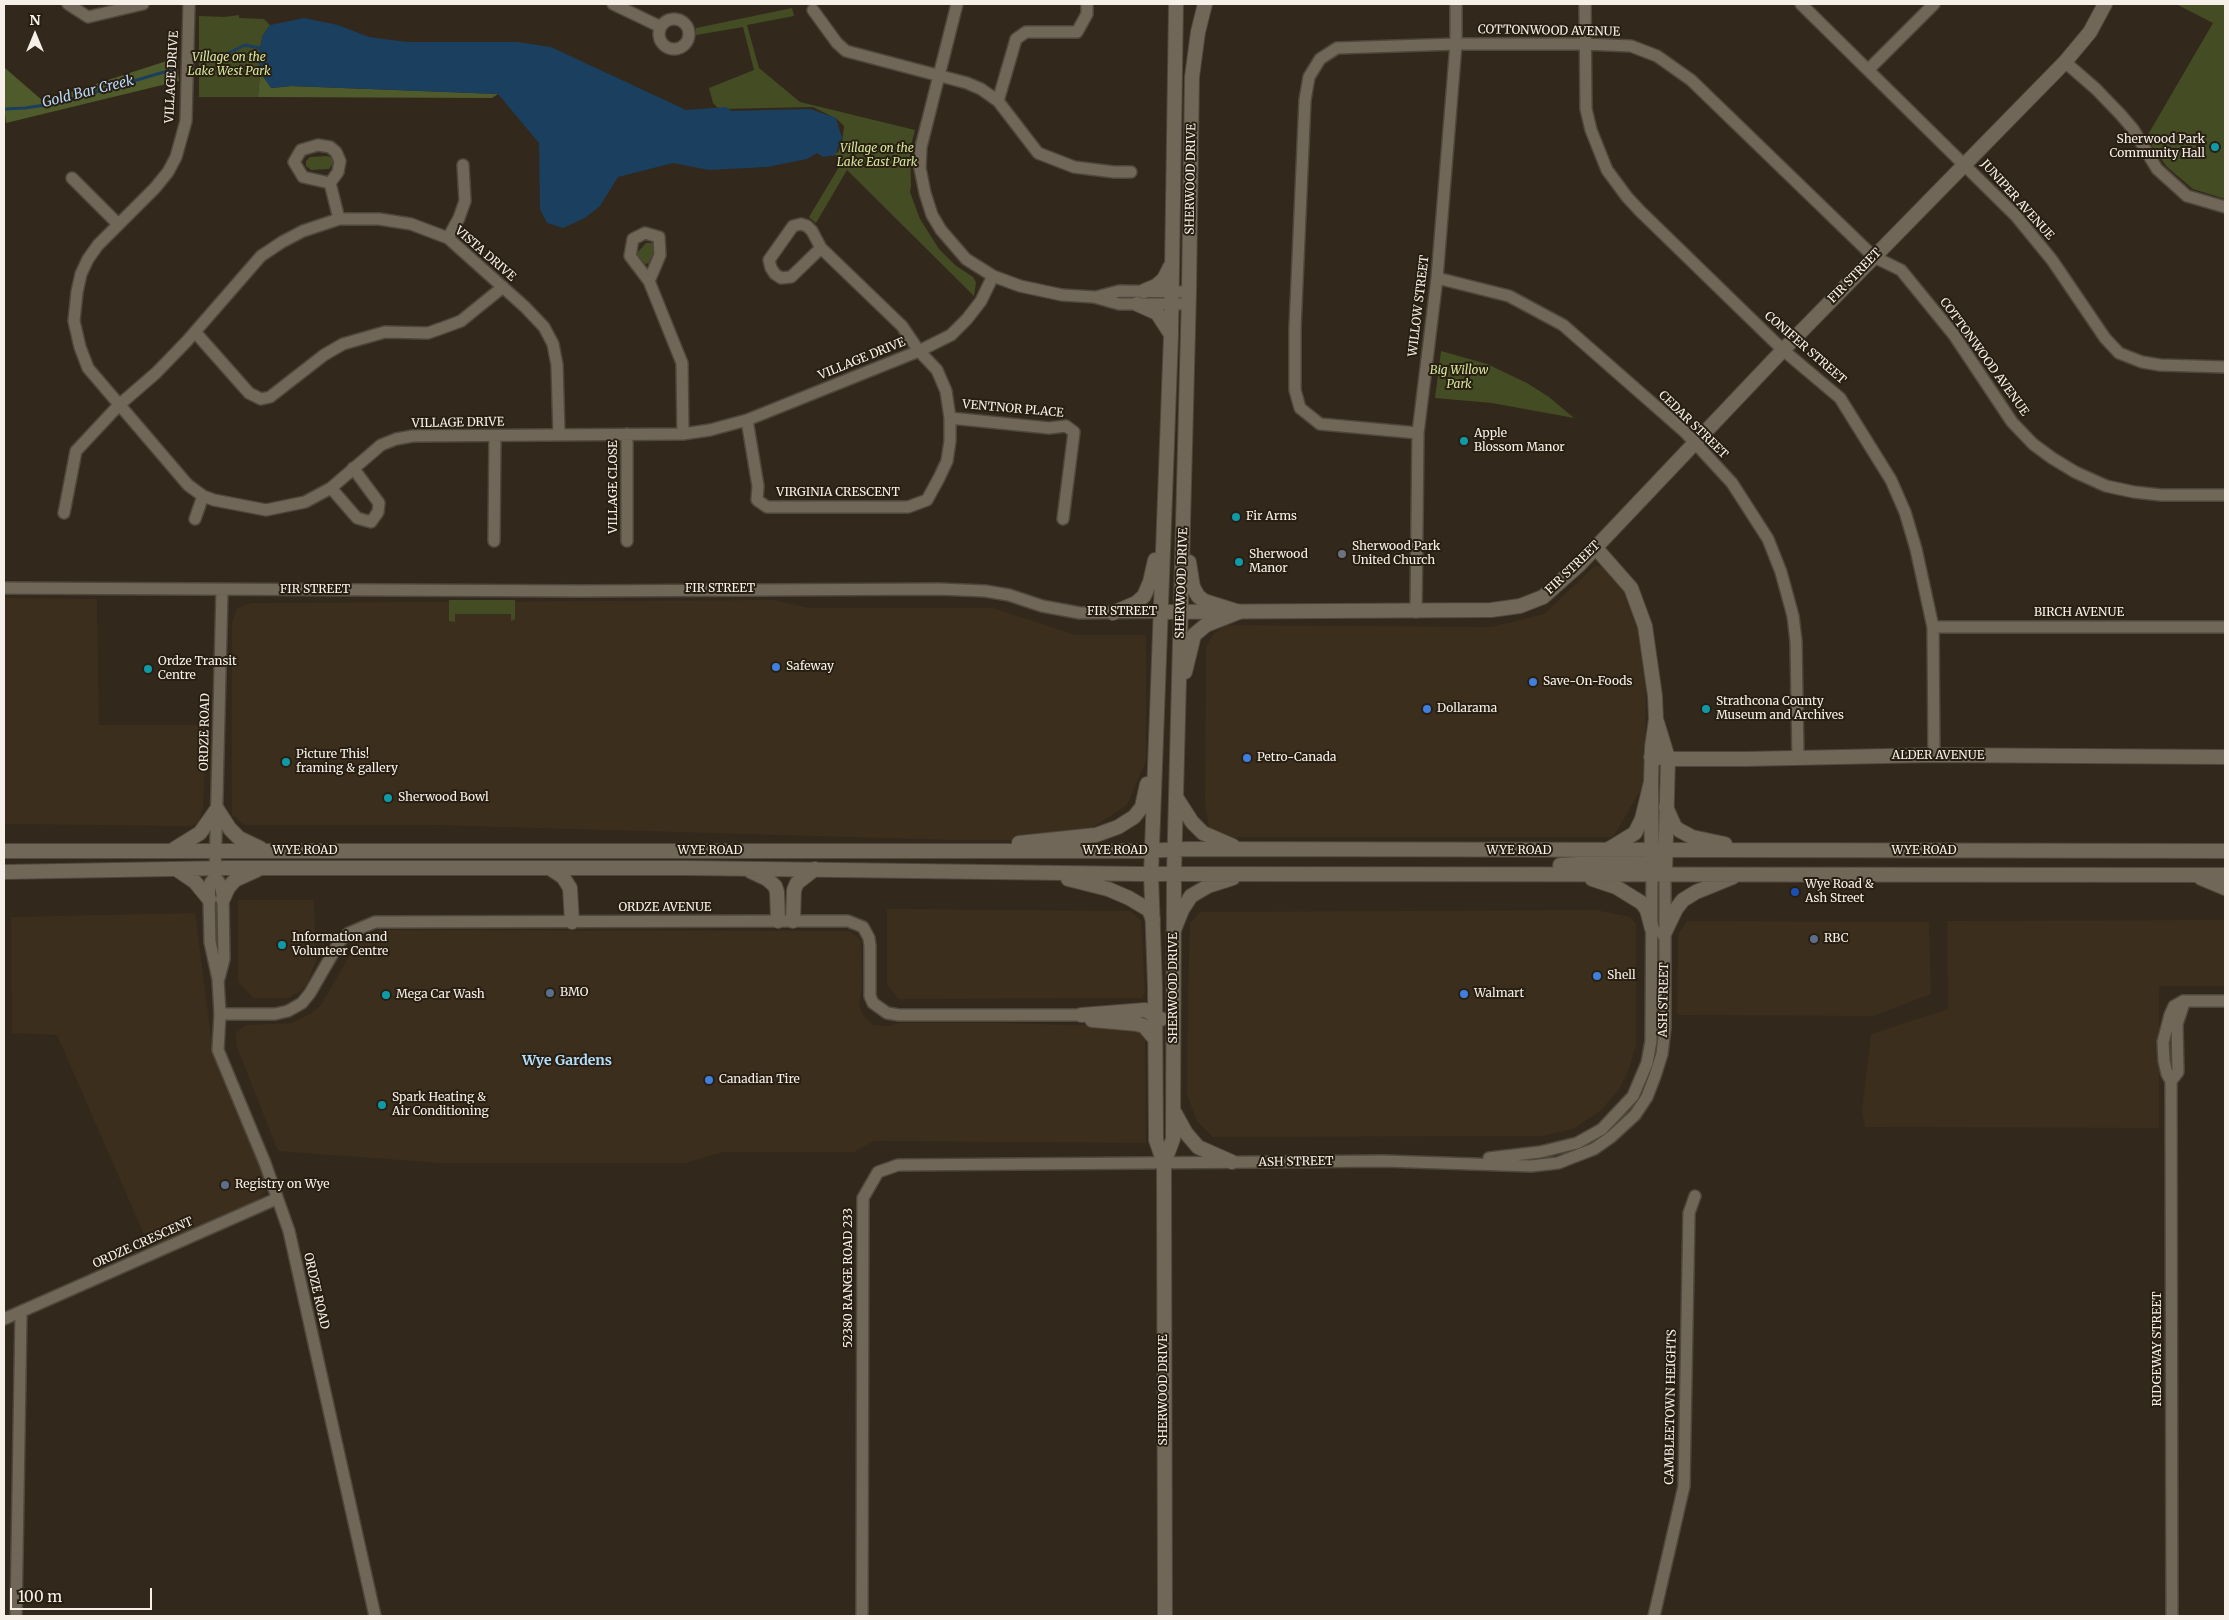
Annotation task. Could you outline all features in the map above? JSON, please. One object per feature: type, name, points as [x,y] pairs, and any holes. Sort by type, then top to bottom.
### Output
[{"type":"main road","name":"SHERWOOD DRIVE","points":[[1165,1616],[1164,1163],[1156,1140],[1151,874],[1171,335],[1176,4]]},
{"type":"main road","name":"SHERWOOD DRIVE","points":[[1164,1163],[1173,1139],[1174,1110],[1174,873],[1180,612],[1184,532],[1192,77],[1198,32],[1205,4]]},
{"type":"main road","name":"FIR STREET","points":[[1161,612],[1416,612],[1491,610],[1520,606],[1543,597],[1580,564],[1783,350],[2065,62],[2090,32],[2105,4]]},
{"type":"main road","points":[[1171,335],[1157,313],[1140,297],[1164,279],[1172,261]]},
{"type":"main road","points":[[1113,613],[1136,603],[1146,593],[1153,569],[1164,505]]},
{"type":"main road","points":[[1184,532],[1193,587],[1198,596],[1204,601],[1239,612]]},
{"type":"main road","name":"ASH STREET","points":[[1595,547],[1631,588],[1645,626],[1650,652],[1656,719],[1651,782],[1658,874]]},
{"type":"main road","points":[[1179,695],[1194,635],[1206,625],[1239,612]]},
{"type":"main road","points":[[952,851],[1096,835],[1127,822],[1134,817],[1145,801],[1151,736],[1158,707]]},
{"type":"main road","name":"ASH STREET","points":[[1656,719],[1668,758],[1666,807],[1656,853]]},
{"type":"main road","name":"ALDER AVENUE","points":[[1652,757],[1798,758],[1934,755],[2225,758]]},
{"type":"main road","points":[[1606,851],[1635,833],[1642,819],[1651,782]]},
{"type":"main road","points":[[1176,797],[1192,822],[1203,833],[1216,840],[1243,849]]},
{"type":"main road","points":[[1666,807],[1675,827],[1685,834],[1756,850]]},
{"type":"main road","points":[[170,851],[196,836],[217,809],[239,838],[265,851]]},
{"type":"main road","name":"WYE ROAD","points":[[4,851],[1152,851],[1243,849],[1606,851],[1656,853],[1756,850],[2225,851]]},
{"type":"main road","points":[[1504,875],[1515,867],[1656,853]]},
{"type":"main road","points":[[176,869],[216,899],[235,880],[261,868]]},
{"type":"main road","name":"WYE ROAD","points":[[4,872],[176,869],[215,872],[261,868],[815,869],[1151,874],[1504,875],[1740,873],[2225,875]]},
{"type":"main road","points":[[552,869],[563,877],[570,888],[572,922]]},
{"type":"main road","points":[[745,869],[767,879],[775,886],[778,892],[778,921]]},
{"type":"main road","points":[[793,921],[794,890],[797,883],[815,869]]},
{"type":"main road","points":[[1048,873],[1121,894],[1149,910],[1153,920]]},
{"type":"main road","points":[[1579,874],[1616,886],[1633,896],[1647,910],[1658,932],[1683,900],[1696,892],[1740,873]]},
{"type":"main road","points":[[1174,930],[1182,910],[1191,896],[1219,882],[1253,874]]},
{"type":"main road","points":[[2191,874],[2225,888]]},
{"type":"main road","points":[[1082,1015],[1146,1010],[1155,1015],[1161,1020],[1165,1066],[1174,1079]]},
{"type":"main road","points":[[1082,1015],[1097,1021],[1144,1026],[1155,1039]]},
{"type":"main road","points":[[1174,1110],[1186,1133],[1198,1147],[1232,1162]]},
{"type":"street","points":[[68,4],[88,17],[144,4]]},
{"type":"street","name":"VILLAGE DRIVE","points":[[188,4],[186,121],[176,157],[168,172],[155,188],[118,224],[88,259],[81,274],[74,306],[77,335],[88,368],[188,486],[203,496],[232,505],[266,510],[305,502],[331,488],[381,445],[396,439],[413,436],[684,434],[710,430],[747,420],[919,350],[951,335],[981,301],[993,276]]},
{"type":"street","points":[[613,4],[662,27]]},
{"type":"street","points":[[957,4],[921,147],[920,168],[932,215],[952,244],[966,259],[993,276],[1020,286],[1045,292],[1094,297],[1119,304],[1140,297],[1189,298]]},
{"type":"street","points":[[998,101],[1016,40],[1026,32],[1077,32],[1087,14],[1087,4]]},
{"type":"street","name":"WILLOW STREET","points":[[1416,612],[1418,433],[1437,278],[1456,44],[1456,4]]},
{"type":"street","name":"CONIFER STREET","points":[[1585,4],[1586,109],[1591,130],[1607,170],[1627,198],[1783,350],[1840,398],[1891,480],[1905,512],[1916,548],[1933,627],[1934,755]]},
{"type":"street","name":"JUNIPER AVENUE","points":[[1801,4],[2016,216],[2046,252],[2104,338],[2119,353],[2142,362],[2160,366],[2225,367]]},
{"type":"street","points":[[1869,70],[1934,4]]},
{"type":"street","points":[[813,10],[837,43],[846,51],[967,82],[998,101],[1038,152],[1074,167],[1131,172]]},
{"type":"street","name":"COTTONWOOD AVENUE","points":[[1418,433],[1320,424],[1300,408],[1295,390],[1295,328],[1306,100],[1309,77],[1320,60],[1337,48],[1456,44],[1631,46],[1657,56],[1675,67],[1874,257],[1901,270],[1954,335],[2012,422],[2034,444],[2052,458],[2075,472],[2106,486],[2134,492],[2225,495]]},
{"type":"street","points":[[2065,62],[2096,89],[2121,115],[2157,169],[2179,189],[2187,196],[2225,207]]},
{"type":"street","points":[[448,238],[459,218],[465,201],[463,165]]},
{"type":"street","points":[[72,178],[118,224]]},
{"type":"street","points":[[330,182],[339,219]]},
{"type":"street","name":"VISTA DRIVE","points":[[64,513],[76,451],[119,405],[156,373],[195,332],[208,314],[260,256],[303,231],[339,219],[379,219],[411,224],[448,238],[525,307],[544,327],[553,344],[557,365],[559,435]]},
{"type":"street","name":"VIRGINIA CRESCENT","points":[[747,420],[758,486],[757,500],[767,507],[908,507],[927,500],[939,478],[946,460],[950,441],[950,418],[946,391],[937,370],[919,350],[902,326],[821,248],[812,231],[807,226],[801,224],[793,226],[769,260],[771,268],[781,278],[790,276],[821,248]]},
{"type":"street","name":"CEDAR STREET","points":[[1437,278],[1509,296],[1563,325],[1696,443],[1732,483],[1768,539],[1781,572],[1793,616],[1796,641],[1798,758]]},
{"type":"street","points":[[649,281],[682,363],[684,434]]},
{"type":"street","points":[[195,332],[249,393],[261,399],[270,397],[324,355],[343,344],[385,332],[428,333],[445,328],[461,321],[503,288]]},
{"type":"street","name":"VENTNOR PLACE","points":[[950,418],[1049,428],[1066,426],[1074,432],[1063,519]]},
{"type":"street","name":"VILLAGE CLOSE","points":[[627,434],[627,541]]},
{"type":"street","points":[[494,541],[495,436]]},
{"type":"street","points":[[331,488],[357,518],[371,522],[378,512],[379,503],[353,468]]},
{"type":"street","points":[[195,519],[203,496]]},
{"type":"street","name":"FIR STREET","points":[[4,588],[222,590],[956,590],[1009,595],[1042,606],[1065,611],[1161,612]]},
{"type":"street","name":"ORDZE ROAD","points":[[222,590],[216,851],[215,872],[210,883],[216,899],[210,942],[218,979],[220,1014],[218,1050],[265,1163],[289,1231],[375,1616]]},
{"type":"street","name":"BIRCH AVENUE","points":[[1933,627],[2225,627]]},
{"type":"street","name":"ASH STREET","points":[[1164,1163],[1458,1162],[1531,1166],[1558,1163],[1594,1149],[1612,1137],[1635,1115],[1647,1097],[1662,1054],[1665,1028],[1658,932],[1658,874]]},
{"type":"street","name":"ORDZE AVENUE","points":[[220,1014],[275,1014],[288,1011],[302,1003],[310,993],[340,941],[349,933],[375,922],[848,921],[863,927],[869,938],[870,996],[873,1003],[887,1013],[1082,1015]]},
{"type":"street","name":"RIDGEWAY STREET","points":[[2172,1616],[2172,1081],[2167,1074],[2164,1061],[2163,1042],[2174,1006],[2182,1001],[2225,1001]]},
{"type":"street","name":"52380 RANGE ROAD 233","points":[[862,1616],[863,1198],[878,1172],[898,1165],[1164,1163]]},
{"type":"street","name":"CAMBLEETOWN HEIGHTS","points":[[1654,1616],[1684,1486],[1689,1213],[1695,1196]]},
{"type":"street","name":"ORDZE CRESCENT","points":[[4,1319],[276,1198]]},
{"type":"street","points":[[16,1616],[21,1313]]},
{"type":"shaded area","points":[[1595,566],[1605,567],[1621,586],[1634,610],[1646,659],[1645,783],[1613,837],[1229,837],[1209,827],[1205,805],[1206,647],[1214,633],[1227,625],[1491,627],[1544,614]]},
{"type":"shaded area","points":[[4,598],[97,599],[99,725],[207,725],[203,808],[198,824],[189,826],[4,824]]},
{"type":"shaded area","points":[[773,600],[810,608],[993,608],[1076,635],[1146,635],[1146,761],[1127,805],[1087,831],[1034,840],[951,840],[436,825],[245,825],[232,815],[232,623],[237,608],[251,603]]},
{"type":"shaded area","points":[[238,900],[314,900],[316,960],[308,982],[302,990],[289,998],[253,998],[238,982]]},
{"type":"shaded area","points":[[887,909],[1130,911],[1141,920],[1145,993],[1142,998],[898,999],[887,984]]},
{"type":"shaded area","points":[[1595,910],[1630,917],[1636,924],[1636,1045],[1629,1069],[1618,1091],[1599,1112],[1573,1129],[1542,1136],[1213,1137],[1197,1121],[1187,1095],[1188,992],[1190,923],[1200,912]]},
{"type":"shaded area","points":[[195,913],[211,1036],[261,1162],[267,1188],[256,1202],[150,1248],[57,1035],[12,1033],[11,917]]},
{"type":"shaded area","points":[[2225,920],[2225,986],[2159,986],[2159,1128],[1865,1127],[1862,1110],[1871,1034],[1948,1009],[1947,921]]},
{"type":"shaded area","points":[[1687,921],[1929,922],[1931,994],[1873,1016],[1677,1015],[1678,935]]},
{"type":"shaded area","points":[[379,930],[850,931],[861,940],[862,988],[859,1004],[863,1015],[873,1025],[889,1026],[900,1023],[1002,1023],[1141,1027],[1145,1032],[1146,1143],[874,1141],[854,1152],[723,1152],[685,1163],[441,1163],[278,1151],[236,1045],[236,1033],[246,1025],[291,1023],[310,1014],[321,1005],[355,946],[365,935]]},
{"type":"green space","points":[[4,4],[5,68],[43,101],[176,58],[179,81],[6,123],[4,104]]},
{"type":"green space","points":[[2176,4],[2225,4],[2225,199],[2193,189],[2167,167],[2146,138],[2213,23]]},
{"type":"green space","name":"Village on the Lake East Park","points":[[792,8],[794,16],[747,25],[759,68],[800,102],[915,130],[910,149],[910,192],[920,219],[939,249],[955,265],[973,277],[976,282],[974,296],[847,170],[816,223],[809,217],[839,167],[836,155],[831,156],[838,152],[842,143],[844,126],[837,119],[813,107],[719,109],[713,103],[709,88],[754,70],[743,27],[696,35],[696,28]]},
{"type":"green space","name":"Village on the Lake West Park","points":[[239,15],[239,18],[264,19],[270,25],[263,35],[258,55],[260,72],[258,97],[199,97],[199,16],[225,17]]},
{"type":"green space","points":[[260,73],[272,88],[291,86],[498,94],[492,98],[258,97]]},
{"type":"green space","points":[[310,157],[331,157],[334,162],[329,169],[311,170],[306,166],[306,161]]},
{"type":"green space","points":[[646,243],[653,243],[656,247],[649,263],[645,264],[636,254]]},
{"type":"green space","name":"Big Willow Park","points":[[1441,351],[1487,364],[1527,383],[1549,397],[1574,418],[1492,403],[1435,398]]},
{"type":"green space","points":[[449,600],[515,600],[515,619],[511,621],[511,614],[455,614],[455,622],[449,621]]},
{"type":"water","points":[[304,18],[338,25],[369,37],[407,42],[517,42],[551,47],[686,110],[726,107],[731,111],[810,109],[836,118],[842,138],[835,155],[823,157],[817,153],[807,159],[767,167],[709,170],[673,163],[618,177],[600,206],[585,218],[563,228],[547,223],[540,209],[539,143],[498,94],[291,86],[271,88],[260,72],[258,55],[263,35],[270,25]]},
{"type":"waterway","name":"Gold Bar Creek","points":[[203,55],[212,61],[245,45],[260,48]]},
{"type":"waterway","name":"Gold Bar Creek","points":[[4,109],[58,103],[171,70]]},
{"type":"place","name":"Sherwood Park Community Hall","points":[[2215,147]]},
{"type":"place","name":"Apple Blossom Manor","points":[[1464,441]]},
{"type":"place","name":"Fir Arms","points":[[1236,517]]},
{"type":"place","name":"Sherwood Park United Church","points":[[1342,554]]},
{"type":"place","name":"Sherwood Manor","points":[[1239,562]]},
{"type":"place","name":"Safeway","points":[[776,667]]},
{"type":"place","name":"Ordze Transit Centre","points":[[148,669]]},
{"type":"place","name":"Save-On-Foods","points":[[1533,682]]},
{"type":"place","name":"Dollarama","points":[[1427,709]]},
{"type":"place","name":"Strathcona County Museum and Archives","points":[[1706,709]]},
{"type":"place","name":"Petro-Canada","points":[[1247,758]]},
{"type":"place","name":"Picture This! framing & gallery","points":[[286,762]]},
{"type":"place","name":"Sherwood Bowl","points":[[388,798]]},
{"type":"place","name":"Wye Road & Ash Street","points":[[1795,892]]},
{"type":"place","name":"RBC","points":[[1814,939]]},
{"type":"place","name":"Information and Volunteer Centre","points":[[282,945]]},
{"type":"place","name":"Shell","points":[[1597,976]]},
{"type":"place","name":"BMO","points":[[550,993]]},
{"type":"place","name":"Walmart","points":[[1464,994]]},
{"type":"place","name":"Mega Car Wash","points":[[386,995]]},
{"type":"place","name":"Canadian Tire","points":[[709,1080]]},
{"type":"place","name":"Spark Heating & Air Conditioning","points":[[382,1105]]},
{"type":"place","name":"Registry on Wye","points":[[225,1185]]},
{"type":"district","name":"Wye Gardens","points":[[567,1061]]}]
